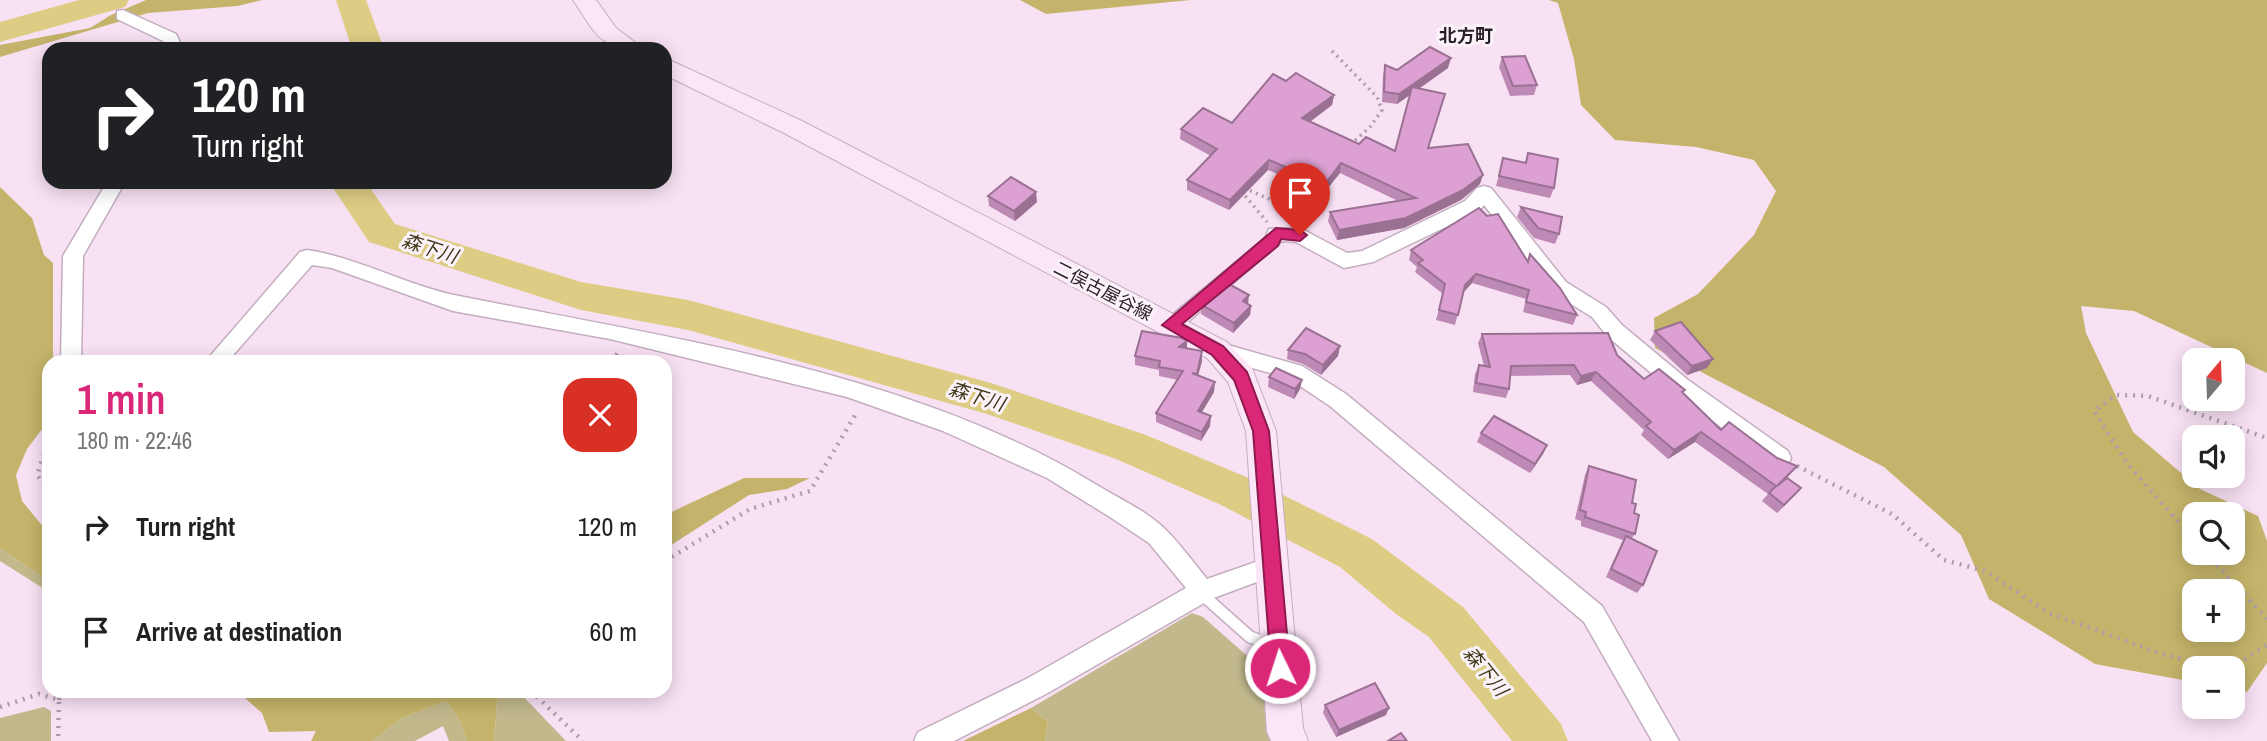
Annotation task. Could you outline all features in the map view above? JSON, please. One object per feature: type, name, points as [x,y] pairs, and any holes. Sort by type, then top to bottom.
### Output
[{"type":"main road","points":[[584,0],[592,15],[608,33],[622,42]]},
{"type":"main road","name":"二俣古屋谷線","points":[[672,69],[793,127],[1217,350],[1241,376],[1261,431],[1285,732],[1290,741]]},
{"type":"street","points":[[123,15],[170,38],[172,42]]},
{"type":"street","points":[[71,355],[73,256],[112,189]]},
{"type":"street","points":[[1170,325],[1272,242],[1276,234],[1300,235],[1344,261],[1366,257],[1472,206],[1484,193],[1559,287],[1599,312],[1615,331],[1681,386],[1780,458]]},
{"type":"street","points":[[221,355],[307,257],[334,261],[453,303],[610,331],[866,395],[951,425],[1055,471],[1157,536],[1202,591]]},
{"type":"street","points":[[1217,350],[1295,372],[1338,400],[1593,614],[1666,741]]},
{"type":"street","points":[[927,741],[1037,686],[1202,591],[1273,566]]},
{"type":"lane","points":[[1202,591],[1205,597],[1250,637],[1279,646]]},
{"type":"path","points":[[1332,51],[1377,97],[1382,110],[1370,127],[1342,152]]},
{"type":"path","points":[[1276,234],[1237,185],[1308,216],[1309,186],[1316,177]]},
{"type":"path","points":[[2182,527],[2109,439],[2094,411],[2116,395],[2140,392],[2242,432],[2267,438]]},
{"type":"path","points":[[672,557],[750,509],[810,491],[866,395]]},
{"type":"path","points":[[1780,458],[1892,514],[1944,560],[1985,571],[2049,613],[2182,659]]},
{"type":"path","points":[[42,460],[37,475],[42,482]]},
{"type":"path","points":[[2217,565],[2267,619]]},
{"type":"path","points":[[2245,659],[2267,645]]},
{"type":"path","points":[[0,707],[42,695]]},
{"type":"path","points":[[52,698],[59,700],[58,741]]},
{"type":"path","points":[[538,698],[583,741]]},
{"type":"shaded area","points":[[146,0],[262,0],[238,6],[148,13],[50,42],[42,42],[42,45],[0,57],[0,45],[90,28],[111,15]]},
{"type":"shaded area","points":[[1020,0],[1191,0],[1046,14]]},
{"type":"shaded area","points":[[1549,0],[2267,0],[2267,373],[2245,363],[2245,348],[2213,348],[2134,311],[2081,306],[2086,333],[2133,432],[2182,474],[2182,488],[2199,488],[2228,502],[2182,502],[2182,565],[2245,565],[2245,510],[2258,516],[2267,541],[2267,663],[2247,692],[2245,656],[2182,656],[2182,680],[2095,664],[1989,599],[1961,535],[1884,467],[1655,348],[1654,318],[1698,294],[1754,235],[1776,191],[1754,160],[1696,147],[1615,140],[1581,105],[1574,59],[1558,3]]},
{"type":"shaded area","points":[[0,187],[32,218],[44,255],[53,263],[53,355],[42,355],[42,429],[27,449],[16,475],[22,501],[42,525],[42,576],[0,548]]},
{"type":"shaded area","points":[[744,478],[810,478],[787,489],[749,495],[672,544],[672,512]]},
{"type":"shaded area","points":[[0,548],[42,576],[42,588],[0,561]]},
{"type":"shaded area","points":[[1192,613],[1203,617],[1253,661],[1281,741],[1045,741],[1048,722],[1031,708]]},
{"type":"shaded area","points":[[245,698],[497,698],[494,741],[467,741],[459,719],[446,701],[402,718],[372,741],[311,741],[316,731],[269,732],[262,713]]},
{"type":"shaded area","points":[[497,698],[525,698],[566,741],[494,741]]},
{"type":"shaded area","points":[[446,701],[459,719],[467,741],[449,741],[443,726],[415,741],[372,741],[402,718]]},
{"type":"shaded area","points":[[44,707],[51,711],[51,741],[0,741],[0,718]]},
{"type":"shaded area","points":[[1031,708],[1048,722],[1045,741],[963,741]]},
{"type":"building","points":[[1430,47],[1451,58],[1399,94],[1384,92],[1385,65],[1397,70]]},
{"type":"building","points":[[1525,56],[1537,85],[1513,86],[1502,57]]},
{"type":"building","points":[[1296,73],[1334,95],[1302,118],[1359,144],[1366,137],[1395,151],[1412,87],[1445,94],[1428,148],[1468,144],[1483,175],[1463,190],[1406,218],[1339,230],[1330,212],[1416,198],[1341,163],[1325,184],[1269,160],[1230,200],[1187,180],[1217,149],[1181,129],[1203,108],[1232,123],[1273,74],[1286,81]]},
{"type":"building","points":[[1528,153],[1558,159],[1554,188],[1499,176],[1503,158],[1526,163]]},
{"type":"building","points":[[1011,177],[1036,192],[1014,211],[988,196]]},
{"type":"building","points":[[1521,207],[1562,217],[1559,234],[1538,228]]},
{"type":"building","points":[[1479,208],[1487,216],[1498,214],[1528,262],[1530,254],[1560,288],[1577,315],[1526,302],[1529,290],[1476,274],[1465,285],[1458,315],[1439,310],[1445,284],[1418,263],[1423,260],[1411,250]]},
{"type":"building","points":[[1227,283],[1249,295],[1243,301],[1251,306],[1234,323],[1202,305]]},
{"type":"building","points":[[1681,322],[1713,359],[1692,366],[1655,331]]},
{"type":"building","points":[[1306,328],[1340,346],[1323,365],[1305,354],[1288,350]]},
{"type":"building","points":[[1142,331],[1182,338],[1187,341],[1179,347],[1202,351],[1197,374],[1192,373],[1215,382],[1198,411],[1211,416],[1202,432],[1156,413],[1183,371],[1159,367],[1160,361],[1135,356]]},
{"type":"building","points":[[1608,333],[1617,355],[1644,379],[1659,369],[1685,390],[1682,392],[1721,430],[1729,422],[1777,458],[1797,466],[1777,486],[1787,478],[1801,488],[1784,505],[1769,493],[1776,486],[1701,432],[1674,450],[1646,426],[1651,422],[1596,372],[1581,376],[1574,365],[1511,366],[1509,389],[1476,383],[1479,365],[1490,367],[1482,334]]},
{"type":"building","points":[[1276,368],[1302,380],[1295,389],[1269,377]]},
{"type":"building","points":[[1494,416],[1547,445],[1535,464],[1481,433]]},
{"type":"building","points":[[1589,466],[1636,480],[1632,503],[1636,504],[1634,513],[1639,515],[1635,534],[1585,517],[1586,512],[1580,510]]},
{"type":"building","points":[[1626,536],[1657,551],[1643,585],[1611,569]]},
{"type":"building","points":[[1375,683],[1389,708],[1339,730],[1325,705]]},
{"type":"building","points":[[1401,733],[1407,741],[1388,741]]},
{"type":"waterway","name":"森下川","points":[[0,32],[114,0]]},
{"type":"waterway","name":"森下川","points":[[351,0],[366,42]]},
{"type":"waterway","name":"森下川","points":[[352,189],[382,233],[581,296],[688,315],[991,399],[1131,447],[1236,492],[1356,553],[1412,599],[1446,622],[1543,741]]},
{"type":"district","name":"北方町","points":[[1466,36]]},
{"type":"route","points":[[1280,668],[1261,431],[1241,376],[1217,350],[1170,325],[1272,242],[1276,234],[1300,235]]}]
